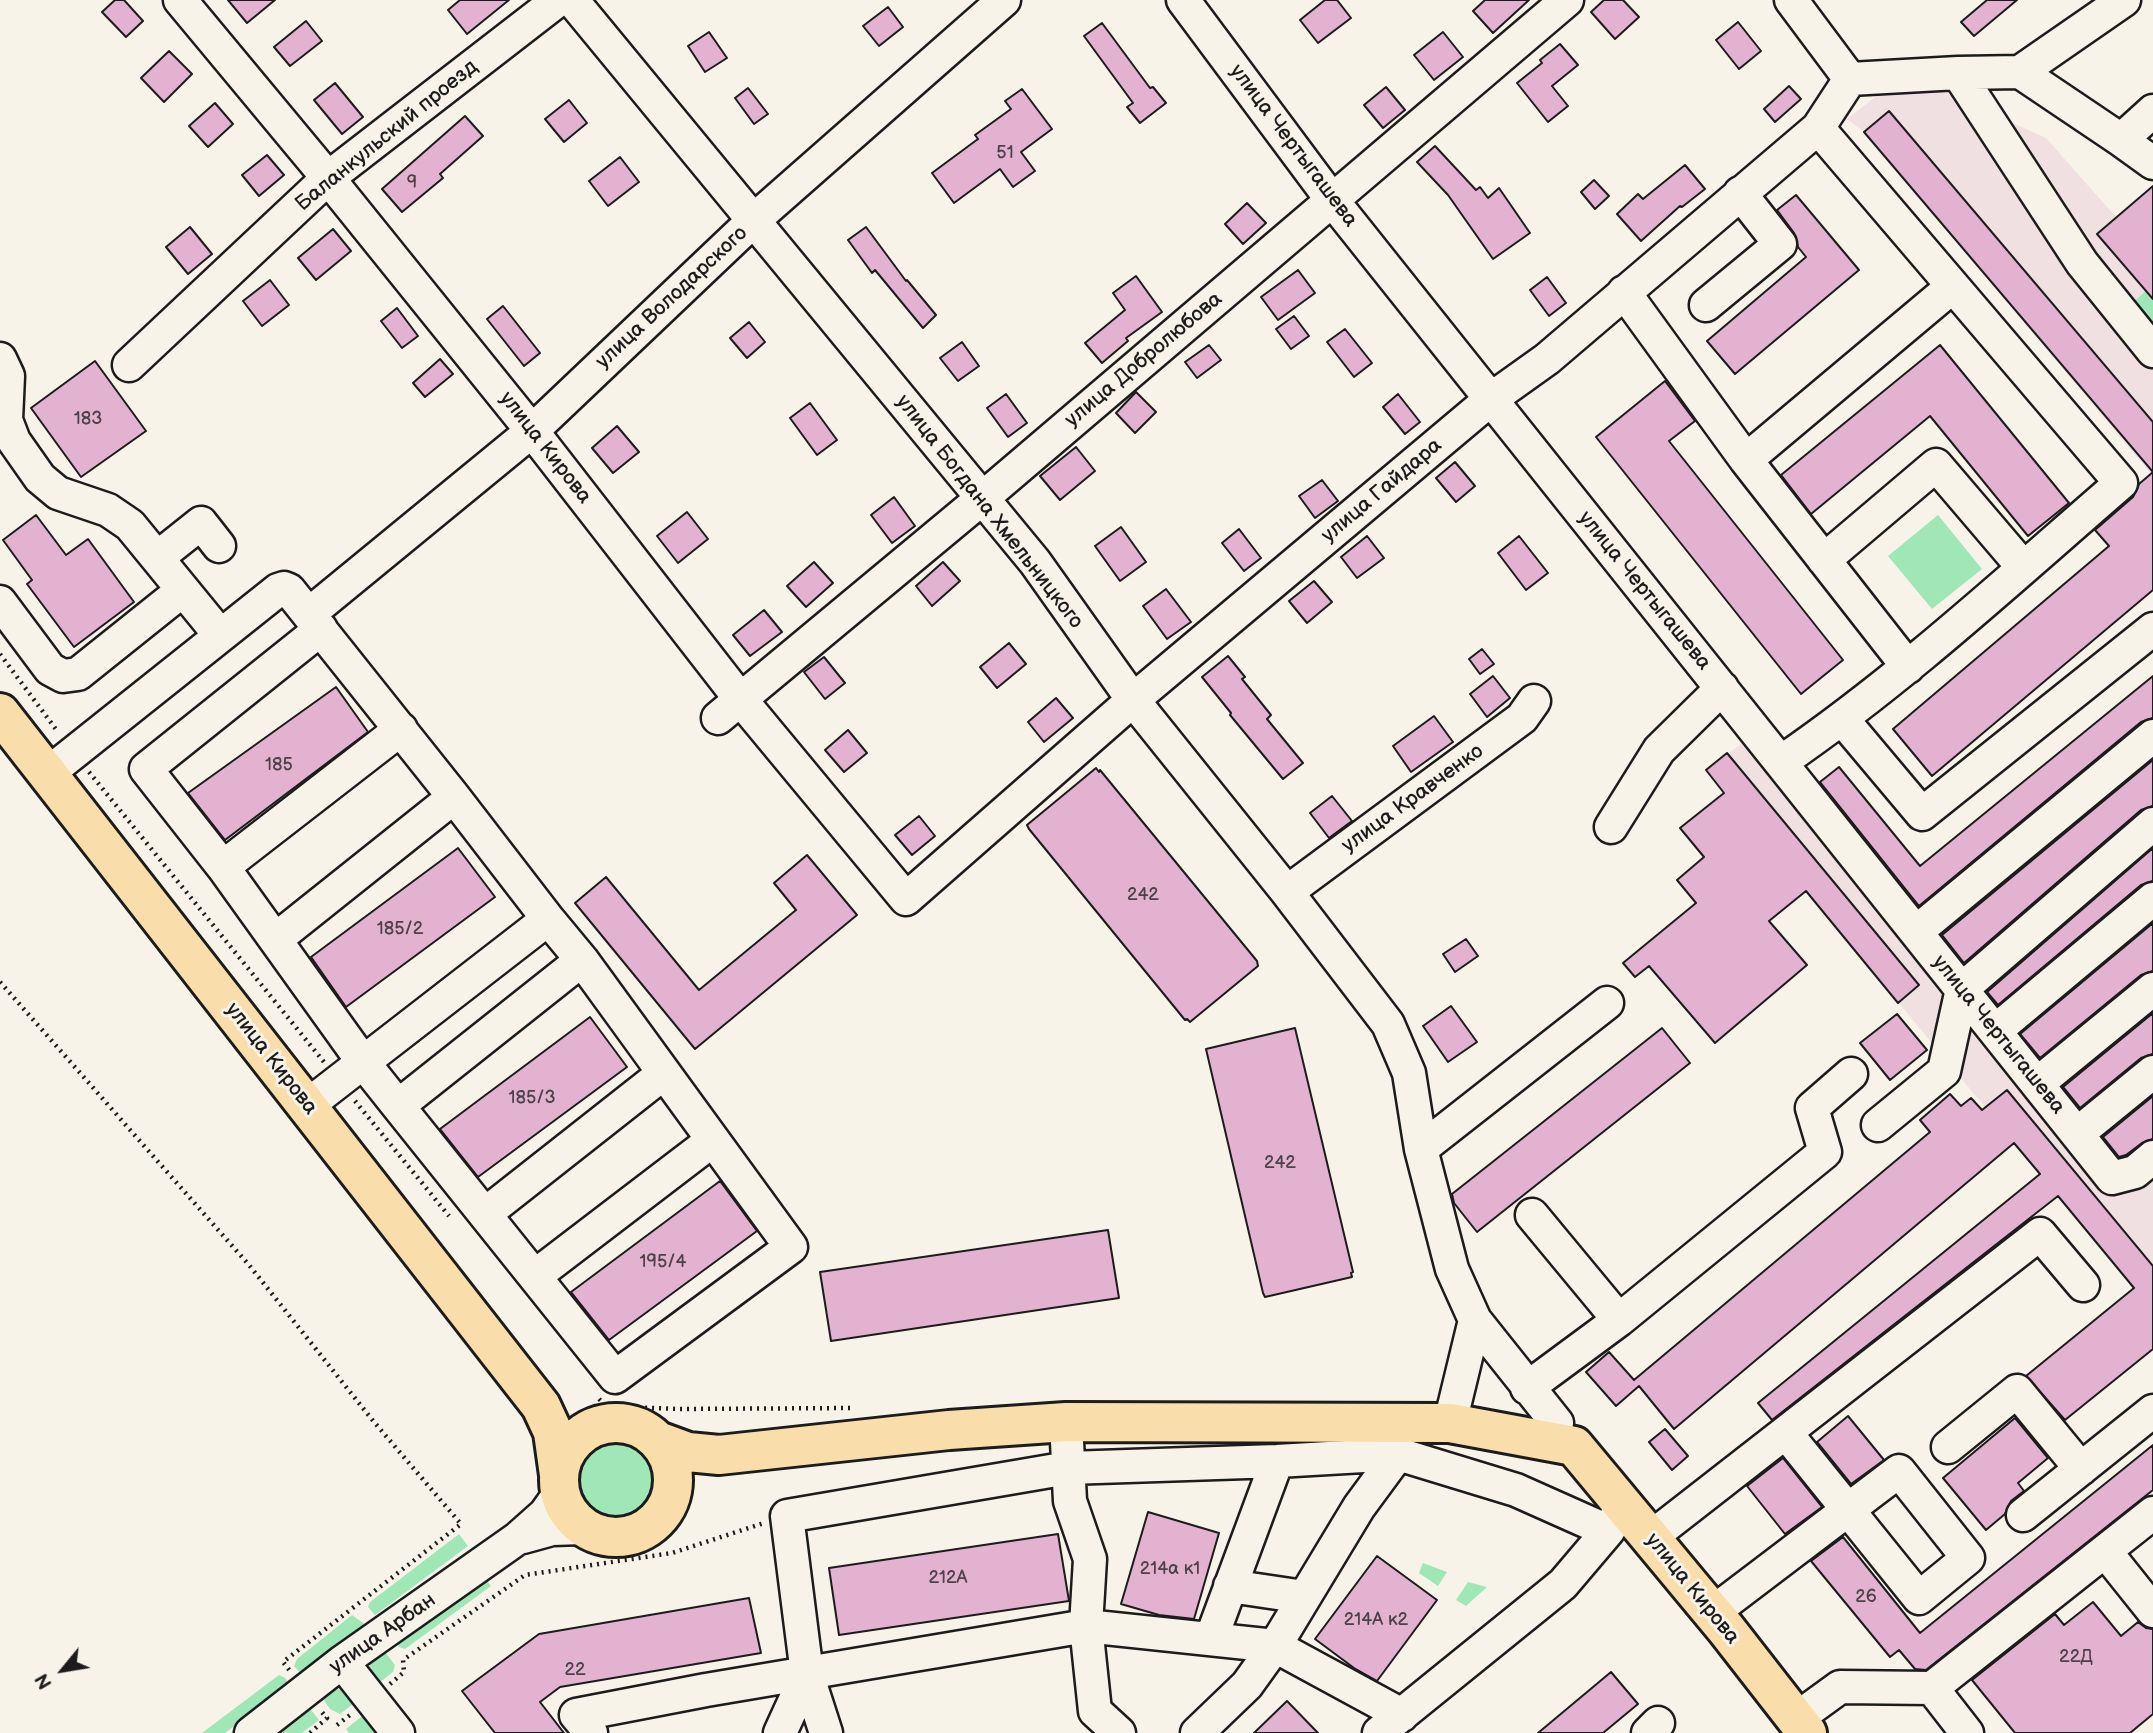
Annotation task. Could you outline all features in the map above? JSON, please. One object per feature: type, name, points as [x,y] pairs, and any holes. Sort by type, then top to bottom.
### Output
[{"type":"main road","name":"улица Кирова","points":[[0,713],[60,764],[308,1105],[541,1406]]},
{"type":"main road","points":[[541,1406],[564,1420],[593,1410]]},
{"type":"main road","points":[[541,1406],[553,1432],[559,1484],[570,1514],[583,1528],[609,1536],[633,1534],[654,1523],[662,1514],[672,1492],[689,1474],[719,1455]]},
{"type":"main road","points":[[593,1410],[605,1423],[628,1424],[640,1428],[659,1441],[688,1452],[719,1455],[950,1430],[1066,1422],[1450,1423],[1566,1435]]},
{"type":"main road","points":[[559,1484],[566,1451],[583,1433],[593,1410]]},
{"type":"main road","name":"улица Кирова","points":[[1566,1435],[1616,1518],[1650,1538],[1801,1726]]},
{"type":"main road","points":[[659,1441],[670,1460],[672,1492]]},
{"type":"street","name":"улица Кирова","points":[[180,0],[532,431],[730,709],[906,899]]},
{"type":"street","name":"Баланкульский проезд","points":[[129,365],[328,178],[558,0]]},
{"type":"street","name":"улица Богдана Хмельницкого","points":[[572,0],[1035,562],[1133,700],[1287,892],[1388,1024],[1409,1073],[1421,1149]]},
{"type":"street","name":"улица Володарского","points":[[223,867],[146,769],[315,622],[336,592],[532,431],[754,220],[1004,0]]},
{"type":"street","name":"улица Чертыгашева","points":[[1182,0],[1332,200],[2077,1134],[2138,1175]]},
{"type":"street","name":"улица Добролюбова","points":[[730,709],[982,499],[1567,0]]},
{"type":"street","points":[[1791,0],[1850,79],[2021,72],[2124,0]]},
{"type":"street","points":[[2021,72],[2153,163]]},
{"type":"street","points":[[1958,73],[2082,263],[2153,351]]},
{"type":"street","name":"улица Гайдара","points":[[906,899],[1133,700],[1491,399],[1547,359],[1818,128],[1850,79]]},
{"type":"street","points":[[2121,140],[2153,111]]},
{"type":"street","points":[[1781,762],[1843,720],[1908,667],[2121,483],[1818,128]]},
{"type":"street","points":[[1706,305],[1780,244],[1740,193]]},
{"type":"street","points":[[1746,460],[1952,287]]},
{"type":"street","points":[[1624,292],[1746,460],[1908,667]]},
{"type":"street","points":[[0,359],[8,376],[6,420],[14,441],[40,478],[58,493],[108,510],[130,524],[220,635]]},
{"type":"street","points":[[1824,559],[1936,465],[2023,567]]},
{"type":"street","points":[[158,558],[201,523],[219,546]]},
{"type":"street","points":[[60,764],[220,635],[284,588],[289,590],[401,729],[598,982],[791,1247],[615,1377],[398,1106],[351,1071],[276,939],[223,867],[401,729]]},
{"type":"street","points":[[0,601],[50,669],[63,676],[78,674],[183,590]]},
{"type":"street","points":[[1843,720],[1922,814],[2153,629]]},
{"type":"street","points":[[1611,827],[1659,750],[1722,688]]},
{"type":"street","name":"улица Кравченко","points":[[1287,892],[1522,718],[1534,701]]},
{"type":"street","points":[[1916,932],[2153,736]]},
{"type":"street","points":[[276,939],[454,797]]},
{"type":"street","points":[[1878,1125],[1944,1071],[1962,989],[2153,824]]},
{"type":"street","points":[[1995,1031],[2153,899]]},
{"type":"street","points":[[308,1105],[548,919]]},
{"type":"street","points":[[398,1106],[598,982]]},
{"type":"street","points":[[485,1214],[664,1073],[598,982]]},
{"type":"street","points":[[2037,1084],[2153,989]]},
{"type":"street","points":[[1566,1435],[1475,1320],[1452,1269],[1421,1149],[1606,1003]]},
{"type":"street","points":[[2077,1134],[2153,1072]]},
{"type":"street","points":[[1527,1388],[1619,1320],[1825,1152],[1812,1108],[1850,1074]]},
{"type":"street","points":[[535,1276],[713,1140]]},
{"type":"street","points":[[1532,1215],[1619,1320]]},
{"type":"street","points":[[1650,1538],[2040,1234],[2083,1284]]},
{"type":"street","points":[[1450,1423],[1475,1320]]},
{"type":"street","points":[[1948,1447],[2017,1391],[2081,1469]]},
{"type":"street","points":[[2023,1515],[2153,1411]]},
{"type":"street","points":[[1066,1422],[1070,1501],[1090,1559],[1086,1626],[1087,1722],[1119,1733]]},
{"type":"street","points":[[1712,1613],[1848,1510],[1786,1433]]},
{"type":"street","points":[[1197,1733],[1247,1685],[1275,1646],[1359,1507],[1398,1454]]},
{"type":"street","points":[[590,1733],[576,1714],[706,1690],[807,1674],[1086,1626],[1275,1646],[1390,1724],[1563,1584],[1616,1518],[1398,1454],[1068,1468],[787,1516],[807,1674],[827,1733]]},
{"type":"street","points":[[1211,1639],[1277,1461]]},
{"type":"street","points":[[518,1538],[545,1514],[559,1484]]},
{"type":"street","points":[[1801,1726],[1840,1687],[1932,1688],[2153,1513]]},
{"type":"street","points":[[518,1538],[552,1529],[583,1528]]},
{"type":"street","name":"улица Арбан","points":[[251,1733],[342,1662],[518,1538]]},
{"type":"street","points":[[2105,1551],[2153,1611]]},
{"type":"street","points":[[1230,1586],[1304,1597]]},
{"type":"street","points":[[342,1662],[398,1733]]},
{"type":"street","points":[[780,1733],[807,1674]]},
{"type":"street","points":[[1932,1688],[1967,1733]]},
{"type":"path","points":[[0,654],[60,764],[351,1071],[454,1222]]},
{"type":"path","points":[[0,982],[249,1265],[374,1422],[461,1524],[360,1603]]},
{"type":"path","points":[[593,1410],[606,1406],[678,1409],[857,1408]]},
{"type":"path","points":[[381,1691],[404,1672],[403,1660],[524,1576],[672,1553],[787,1516]]},
{"type":"shaded area","points":[[1933,87],[2046,138],[2116,217],[2153,186],[2153,476],[1864,132],[1847,119],[1878,95]]},
{"type":"shaded area","points":[[2153,676],[2153,1310],[1706,770],[1765,726],[1815,786],[1839,767],[1920,866]]},
{"type":"green space","points":[[2153,284],[2153,336],[2127,308]]},
{"type":"green space","points":[[1938,515],[1982,569],[1932,609],[1888,556]]},
{"type":"green space","points":[[617,1432],[635,1435],[651,1446],[662,1462],[665,1480],[662,1498],[651,1514],[635,1525],[617,1528],[599,1525],[583,1514],[572,1498],[569,1480],[572,1462],[583,1446],[599,1435]]},
{"type":"green space","points":[[459,1534],[468,1546],[375,1615],[368,1607],[370,1602]]},
{"type":"green space","points":[[1423,1563],[1447,1572],[1438,1586],[1419,1573]]},
{"type":"green space","points":[[483,1575],[491,1586],[405,1649],[399,1647],[395,1640]]},
{"type":"green space","points":[[1468,1582],[1487,1587],[1466,1606],[1456,1600]]},
{"type":"green space","points":[[352,1615],[366,1625],[303,1676],[294,1666],[297,1659]]},
{"type":"green space","points":[[382,1648],[395,1665],[393,1672],[375,1686],[370,1665],[373,1657]]},
{"type":"green space","points":[[279,1675],[289,1684],[225,1733],[202,1733]]},
{"type":"green space","points":[[339,1689],[350,1693],[357,1701],[340,1714],[330,1709],[321,1696],[328,1691]]},
{"type":"green space","points":[[308,1706],[319,1720],[302,1733],[273,1733]]},
{"type":"green space","points":[[366,1713],[382,1733],[349,1733],[346,1729]]},
{"type":"building","points":[[115,0],[124,0],[143,21],[126,37],[102,12]]},
{"type":"building","points":[[228,0],[275,0],[247,23]]},
{"type":"building","points":[[460,0],[509,0],[467,34],[448,10]]},
{"type":"building","points":[[1325,0],[1337,0],[1351,18],[1318,43],[1300,20]]},
{"type":"building","points":[[1485,0],[1529,0],[1493,33],[1473,11]]},
{"type":"building","points":[[1604,0],[1623,0],[1639,17],[1615,39],[1591,12]]},
{"type":"building","points":[[1987,0],[2017,0],[1974,36],[1961,22]]},
{"type":"building","points":[[888,7],[903,27],[879,46],[863,26]]},
{"type":"building","points":[[306,21],[322,41],[290,66],[274,47]]},
{"type":"building","points":[[1738,22],[1761,51],[1739,69],[1716,40]]},
{"type":"building","points":[[1102,23],[1150,88],[1153,87],[1166,103],[1140,123],[1127,107],[1133,103],[1084,36]]},
{"type":"building","points":[[709,32],[727,58],[705,72],[688,46]]},
{"type":"building","points":[[1443,32],[1463,57],[1434,80],[1414,55]]},
{"type":"building","points":[[1560,44],[1578,65],[1552,86],[1568,106],[1548,122],[1517,83]]},
{"type":"building","points":[[169,51],[192,74],[164,102],[141,78]]},
{"type":"building","points":[[335,83],[363,117],[342,134],[314,100]]},
{"type":"building","points":[[1789,86],[1801,99],[1775,122],[1764,109]]},
{"type":"building","points":[[1386,87],[1405,110],[1383,128],[1364,105]]},
{"type":"building","points":[[748,88],[768,114],[754,124],[735,98]]},
{"type":"building","points":[[1022,89],[1052,129],[1021,152],[1035,171],[1013,187],[1000,169],[954,203],[932,173],[978,139],[975,135],[1011,109],[1005,101]]},
{"type":"building","points":[[569,100],[587,123],[564,142],[545,119]]},
{"type":"building","points":[[215,103],[233,124],[208,147],[189,126]]},
{"type":"building","points":[[1889,111],[2153,422],[2153,472],[1864,132]]},
{"type":"building","points":[[465,116],[483,136],[440,174],[443,178],[402,212],[382,189]]},
{"type":"building","points":[[1435,146],[1476,190],[1480,187],[1488,198],[1499,188],[1530,233],[1493,259],[1448,195],[1417,162]]},
{"type":"building","points":[[267,155],[284,175],[259,196],[242,175]]},
{"type":"building","points":[[620,157],[639,182],[608,206],[589,181]]},
{"type":"building","points":[[1685,165],[1705,189],[1680,206],[1641,241],[1617,214],[1638,194],[1643,199]]},
{"type":"building","points":[[1594,180],[1609,196],[1595,209],[1581,192]]},
{"type":"building","points":[[2153,186],[2153,299],[2097,234]]},
{"type":"building","points":[[1796,195],[1859,270],[1735,374],[1707,341],[1806,257],[1798,247],[1794,233],[1777,210]]},
{"type":"building","points":[[1247,203],[1266,223],[1243,244],[1225,224]]},
{"type":"building","points":[[190,227],[212,254],[188,274],[166,247]]},
{"type":"building","points":[[866,227],[906,281],[936,315],[923,328],[875,270],[872,273],[848,240]]},
{"type":"building","points":[[333,229],[351,251],[316,280],[298,258]]},
{"type":"building","points":[[1298,270],[1315,293],[1278,320],[1261,297]]},
{"type":"building","points":[[1136,276],[1162,312],[1126,338],[1128,341],[1102,363],[1085,343],[1125,310],[1113,293]]},
{"type":"building","points":[[1547,277],[1566,303],[1549,316],[1530,290]]},
{"type":"building","points":[[270,280],[289,305],[262,326],[243,301]]},
{"type":"building","points":[[503,306],[540,353],[524,366],[487,319]]},
{"type":"building","points":[[397,308],[418,336],[402,348],[381,321]]},
{"type":"building","points":[[1294,316],[1309,336],[1291,349],[1276,329]]},
{"type":"building","points":[[749,322],[765,342],[747,358],[730,338]]},
{"type":"building","points":[[1345,329],[1372,363],[1354,377],[1327,342]]},
{"type":"building","points":[[962,342],[979,366],[958,381],[940,358]]},
{"type":"building","points":[[1209,345],[1221,360],[1197,378],[1185,362]]},
{"type":"building","points":[[1940,345],[2069,503],[2028,536],[1930,416],[1811,514],[1781,475]]},
{"type":"building","points":[[440,359],[453,374],[425,397],[413,383]]},
{"type":"building","points":[[95,361],[146,431],[81,477],[31,408]]},
{"type":"building","points":[[1665,381],[1695,421],[1669,441],[1843,660],[1801,694],[1596,437]]},
{"type":"building","points":[[1136,392],[1156,412],[1135,433],[1116,413]]},
{"type":"building","points":[[1006,394],[1027,423],[1008,437],[987,408]]},
{"type":"building","points":[[1398,394],[1420,422],[1405,434],[1383,407]]},
{"type":"building","points":[[810,403],[837,440],[817,455],[790,418]]},
{"type":"building","points":[[617,426],[639,452],[613,473],[592,448]]},
{"type":"building","points":[[1076,447],[1095,471],[1060,500],[1040,476]]},
{"type":"building","points":[[1455,462],[1475,486],[1456,502],[1436,478]]},
{"type":"building","points":[[2153,472],[2153,590],[1932,776],[1893,729],[2109,546],[2095,530],[2133,497],[2139,484]]},
{"type":"building","points":[[1322,480],[1338,501],[1315,518],[1299,496]]},
{"type":"building","points":[[894,497],[915,526],[892,543],[871,515]]},
{"type":"building","points":[[687,512],[708,539],[678,563],[657,536]]},
{"type":"building","points":[[36,515],[66,555],[88,539],[134,602],[74,647],[27,584],[32,580],[3,540]]},
{"type":"building","points":[[1121,527],[1146,562],[1120,581],[1095,546]]},
{"type":"building","points":[[1239,529],[1261,558],[1244,571],[1222,543]]},
{"type":"building","points":[[1367,536],[1384,558],[1357,578],[1341,557]]},
{"type":"building","points":[[1519,536],[1548,573],[1526,590],[1498,553]]},
{"type":"building","points":[[814,562],[833,583],[806,607],[787,586]]},
{"type":"building","points":[[943,562],[960,581],[932,606],[916,586]]},
{"type":"building","points":[[1314,581],[1332,602],[1307,623],[1289,601]]},
{"type":"building","points":[[1166,589],[1191,622],[1167,639],[1143,606]]},
{"type":"building","points":[[764,610],[782,632],[750,656],[733,635]]},
{"type":"building","points":[[1009,643],[1026,664],[997,688],[980,667]]},
{"type":"building","points":[[1482,649],[1494,664],[1480,674],[1469,659]]},
{"type":"building","points":[[1228,656],[1245,677],[1242,679],[1271,715],[1267,719],[1303,763],[1283,779],[1202,677]]},
{"type":"building","points":[[824,657],[845,683],[825,699],[804,672]]},
{"type":"building","points":[[1493,676],[1510,698],[1487,717],[1470,694]]},
{"type":"building","points":[[2153,676],[2153,718],[2141,722],[1919,906],[1820,782],[1839,767],[1920,866]]},
{"type":"building","points":[[336,687],[368,732],[225,840],[188,793]]},
{"type":"building","points":[[1056,698],[1073,718],[1044,742],[1028,722]]},
{"type":"building","points":[[1434,716],[1453,742],[1411,772],[1393,746]]},
{"type":"building","points":[[848,730],[867,753],[844,772],[825,750]]},
{"type":"building","points":[[1727,753],[1919,985],[1898,1003],[1806,891],[1769,921],[1807,965],[1715,1043],[1649,966],[1635,977],[1623,963],[1696,903],[1677,880],[1704,857],[1680,828],[1724,793],[1706,770]]},
{"type":"building","points":[[2153,760],[2153,806],[2141,810],[1964,963],[1942,935]]},
{"type":"building","points":[[1096,768],[1257,961],[1258,966],[1190,1022],[1185,1020],[1027,825]]},
{"type":"building","points":[[1332,796],[1352,821],[1329,838],[1310,813]]},
{"type":"building","points":[[919,816],[935,836],[912,855],[895,835]]},
{"type":"building","points":[[458,848],[495,897],[346,1007],[311,957]]},
{"type":"building","points":[[2153,848],[2153,881],[2141,885],[1998,1005],[1987,992]]},
{"type":"building","points":[[807,855],[857,915],[695,1049],[575,903],[606,877],[699,990],[796,910],[774,883]]},
{"type":"building","points":[[2153,923],[2153,971],[2141,975],[2040,1058],[2020,1034]]},
{"type":"building","points":[[1466,939],[1478,956],[1455,972],[1443,954]]},
{"type":"building","points":[[1451,1006],[1477,1042],[1448,1062],[1423,1026]]},
{"type":"building","points":[[2153,1013],[2153,1054],[2141,1058],[2080,1108],[2063,1087]]},
{"type":"building","points":[[1897,1014],[1927,1050],[1890,1080],[1860,1043]]},
{"type":"building","points":[[590,1017],[627,1067],[478,1177],[440,1129]]},
{"type":"building","points":[[1295,1028],[1353,1272],[1352,1277],[1265,1297],[1206,1049]]},
{"type":"building","points":[[1662,1028],[1690,1063],[1477,1232],[1454,1203],[1452,1194]]},
{"type":"building","points":[[2007,1090],[2153,1266],[2153,1349],[2065,1420],[2026,1376],[2134,1288],[2058,1196],[1772,1420],[1758,1403],[2040,1174],[2014,1143],[1674,1429],[1639,1386],[1616,1406],[1586,1372],[1609,1352],[1634,1380],[1930,1132],[1920,1120],[1950,1094],[1961,1106],[1971,1098],[1982,1110]]},
{"type":"building","points":[[2153,1096],[2153,1139],[2119,1157],[2103,1137]]},
{"type":"building","points":[[720,1181],[757,1231],[609,1340],[571,1292]]},
{"type":"building","points":[[1108,1230],[1119,1298],[831,1341],[820,1272]]},
{"type":"building","points":[[1848,1416],[1884,1460],[1851,1484],[1817,1442]]},
{"type":"building","points":[[2015,1418],[2048,1458],[2018,1483],[2024,1491],[2011,1501],[2005,1514],[1986,1530],[1943,1478]]},
{"type":"building","points":[[1665,1429],[1688,1456],[1672,1470],[1649,1442]]},
{"type":"building","points":[[2153,1445],[2153,1490],[1926,1670],[1915,1669],[1899,1650],[1890,1657],[1811,1561],[1843,1537],[1920,1633]]},
{"type":"building","points":[[1783,1458],[1822,1507],[1785,1534],[1747,1486]]},
{"type":"building","points":[[1148,1512],[1219,1533],[1194,1619],[1159,1615],[1121,1604]]},
{"type":"building","points":[[1058,1534],[1069,1601],[839,1635],[829,1568]]},
{"type":"building","points":[[1377,1556],[1437,1600],[1377,1681],[1354,1668],[1315,1639]]},
{"type":"building","points":[[749,1598],[761,1653],[560,1687],[540,1702],[564,1733],[495,1733],[462,1691],[539,1634]]},
{"type":"building","points":[[2093,1602],[2121,1636],[2138,1622],[2153,1629],[2153,1714],[2130,1733],[2015,1733],[1972,1680],[2055,1614],[2064,1625]]},
{"type":"building","points":[[1611,1672],[1638,1704],[1603,1733],[1538,1733]]},
{"type":"building","points":[[1287,1701],[1318,1733],[1254,1733]]}]
